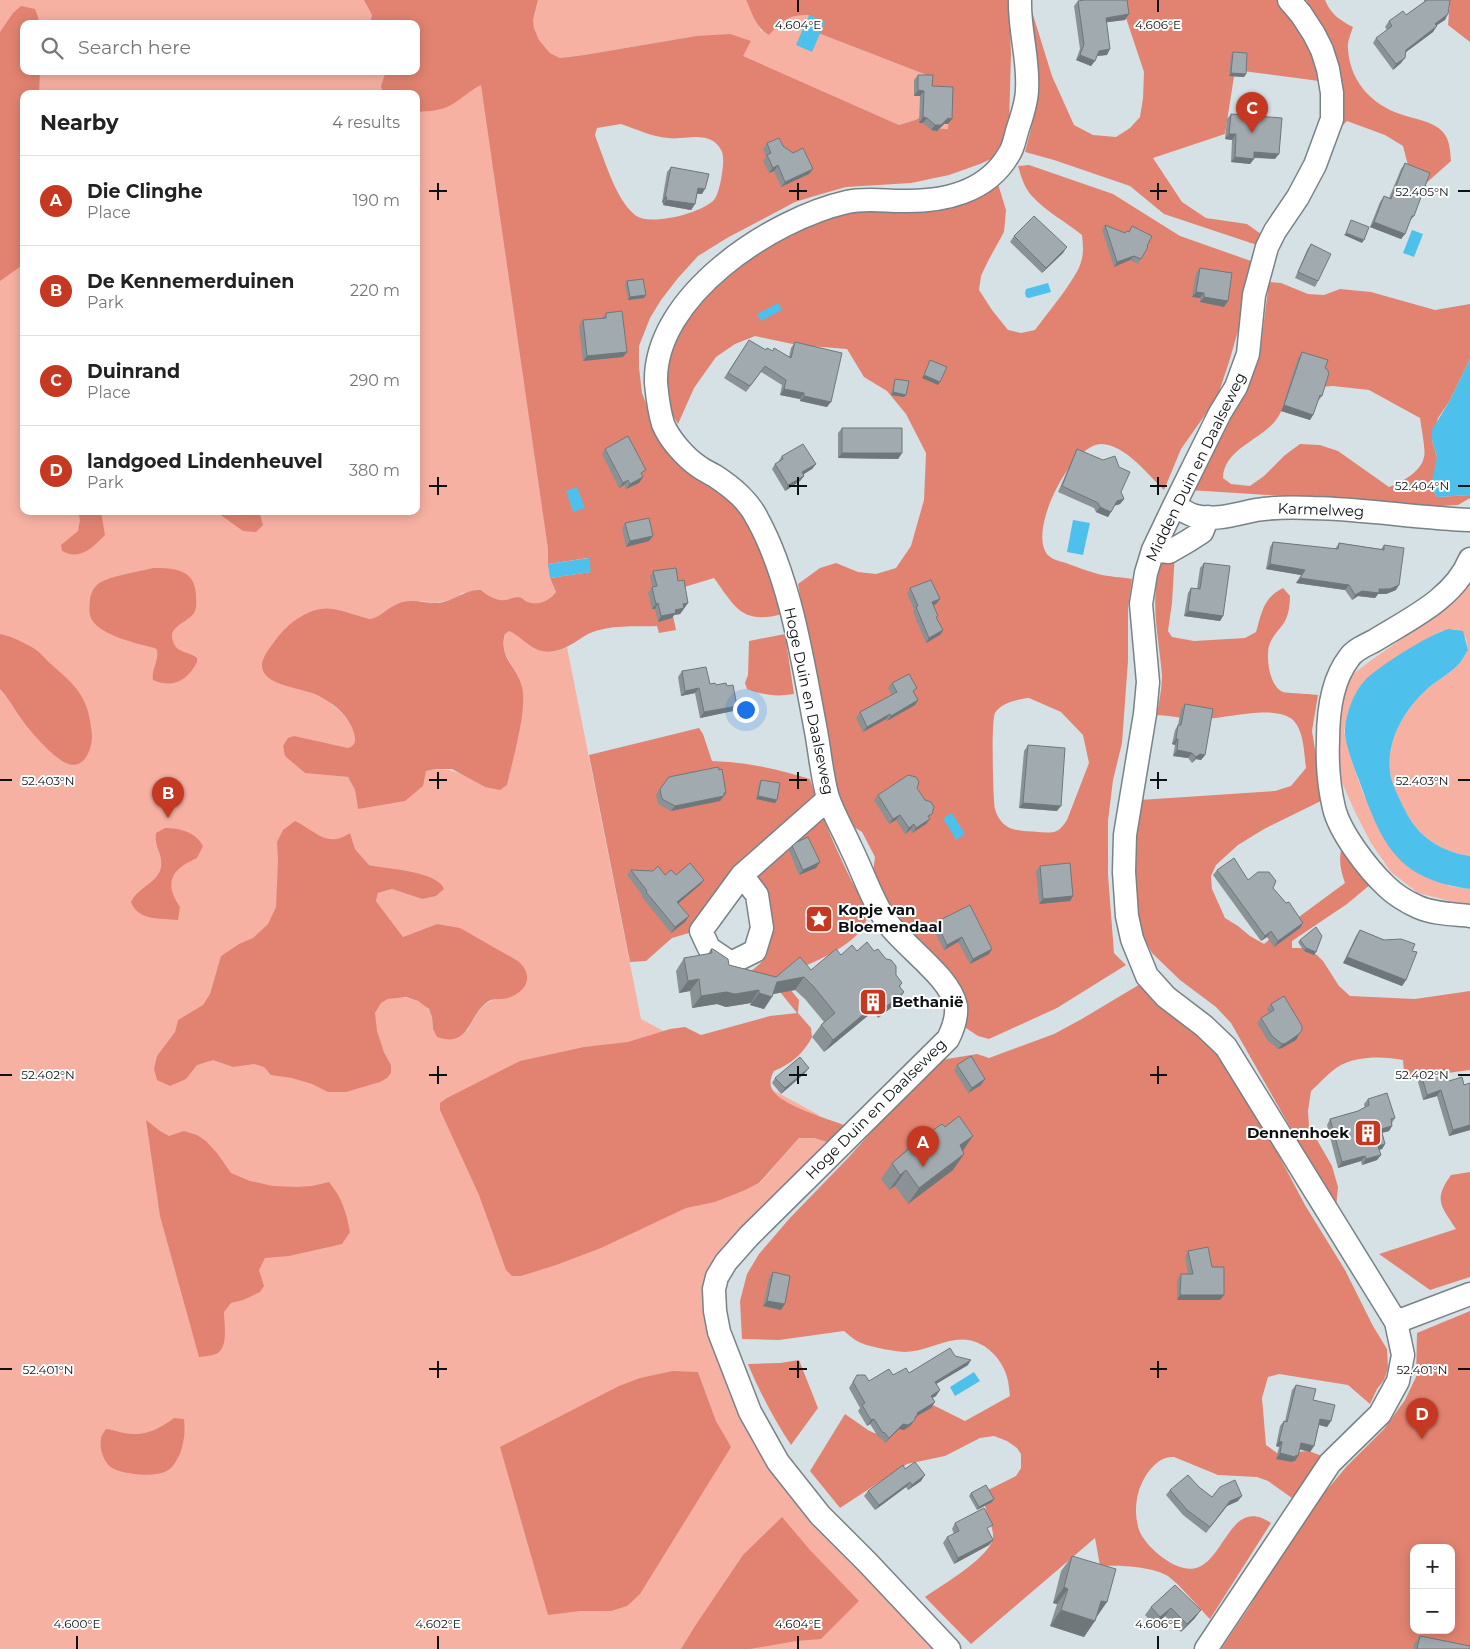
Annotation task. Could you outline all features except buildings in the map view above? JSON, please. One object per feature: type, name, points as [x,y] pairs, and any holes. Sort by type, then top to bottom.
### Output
[{"type":"street","name":"Hoge Duin en Daalseweg","points":[[949,1649],[867,1562],[820,1516],[778,1462],[750,1412],[720,1332],[715,1311],[714,1289],[717,1277],[726,1262],[789,1195],[948,1039],[955,1021],[955,1002],[944,983],[884,919],[828,799],[796,632],[782,577],[756,514],[742,496],[699,467],[685,455],[663,424],[656,384],[658,361],[666,335],[698,288],[727,262],[767,235],[817,211],[859,199],[941,200],[962,194],[996,172],[1010,153],[1028,92],[1027,67],[1019,15],[1020,0]]},
{"type":"street","name":"Midden Duin en Daalseweg","points":[[1206,1649],[1330,1463],[1380,1414],[1398,1381],[1403,1355],[1396,1322],[1226,1046],[1204,1026],[1166,997],[1147,976],[1132,939],[1127,916],[1124,872],[1125,835],[1145,714],[1148,682],[1141,604],[1146,573],[1153,550],[1174,506],[1220,413],[1236,387],[1248,354],[1254,295],[1267,247],[1315,165],[1332,119],[1332,93],[1328,69],[1322,50],[1301,14],[1289,0]]},
{"type":"street","name":"Karmelweg","points":[[1174,506],[1194,516],[1208,517],[1227,516],[1283,507],[1337,509],[1470,520]]},
{"type":"street","points":[[1153,550],[1170,552],[1202,532],[1208,517]]},
{"type":"street","points":[[1470,559],[1466,570],[1443,597],[1350,655],[1339,672],[1328,724],[1328,750],[1334,810],[1348,839],[1387,887],[1403,899],[1419,907],[1436,912],[1470,916]]},
{"type":"street","points":[[742,874],[828,799]]},
{"type":"street","points":[[1396,1322],[1470,1294]]},
{"type":"shaded area","points":[[0,0],[472,0],[548,549],[550,578],[556,592],[547,600],[540,603],[532,603],[518,597],[499,600],[481,590],[462,593],[454,599],[436,603],[423,601],[396,604],[376,618],[370,619],[346,612],[330,610],[314,611],[306,614],[331,704],[349,721],[356,738],[355,743],[343,754],[329,775],[348,777],[355,790],[358,809],[424,778],[426,771],[451,771],[464,775],[485,787],[522,686],[503,649],[505,634],[509,631],[543,651],[558,651],[567,647],[641,1019],[819,1115],[747,1188],[760,1183],[799,1138],[814,1138],[827,1142],[752,1223],[704,1292],[705,1320],[729,1393],[762,1456],[784,1488],[932,1649],[0,1649]],"holes":[[[350,833],[355,849],[369,865],[384,868],[422,899],[392,889],[378,893],[376,901],[403,937],[437,924],[518,961],[497,999],[483,1007],[467,1031],[433,1029],[430,1012],[424,1005],[409,998],[391,998],[384,1001],[378,1006],[375,1020],[377,1034],[391,1065],[379,1073],[341,839]],[[690,1372],[698,1372],[715,1419]]]},
{"type":"shaded area","points":[[364,0],[538,0],[533,20],[534,28],[539,40],[550,53],[560,58],[696,36],[730,34],[751,41],[743,56],[899,125],[929,113],[929,128],[948,129],[950,93],[929,92],[930,80],[924,74],[818,33],[809,15],[786,19],[769,35],[761,28],[752,15],[746,0],[1009,0],[1011,54],[1009,126],[1001,144],[991,159],[949,175],[911,183],[846,187],[795,202],[727,238],[698,256],[678,278],[650,318],[639,346],[639,367],[642,393],[662,446],[678,463],[735,503],[762,541],[782,614],[768,617],[748,615],[734,605],[714,578],[668,592],[676,630],[659,633],[657,626],[605,629],[588,634],[572,644],[549,652],[533,648],[509,631],[505,634],[504,649],[509,662],[520,680],[523,708],[519,735],[507,785],[500,790],[485,787],[452,769],[436,769],[426,771],[423,786],[405,801],[358,809],[355,790],[348,777],[305,773],[285,756],[283,746],[288,738],[294,736],[348,748],[353,746],[355,740],[352,726],[348,720],[328,701],[315,694],[282,685],[267,677],[263,671],[264,657],[282,632],[294,621],[309,612],[325,608],[370,619],[402,602],[436,603],[447,601],[475,590],[481,590],[499,600],[518,597],[528,602],[540,603],[551,598],[556,592],[550,578],[590,572],[588,558],[548,564],[548,549],[481,85],[447,107],[439,110],[420,112],[420,90],[382,90],[381,86],[385,75],[420,75],[420,20],[371,20],[372,15]],"holes":[[[621,124],[650,134],[674,138],[702,137],[715,142],[721,150],[723,161],[720,186],[714,200],[699,210],[663,219],[652,220],[642,218],[635,215],[628,208],[617,191],[608,170],[595,135],[597,128]]]},
{"type":"shaded area","points":[[538,0],[746,0],[761,31],[778,25],[793,15],[809,15],[818,33],[924,74],[950,93],[949,129],[928,128],[929,113],[899,125],[696,36],[560,58],[550,53],[539,40],[534,28],[533,20]]},
{"type":"shaded area","points":[[1120,0],[1283,0],[1311,45],[1319,81],[1235,70],[1225,134],[1153,158],[1182,202],[1206,218],[1247,224],[1261,234],[1257,245],[1164,214],[1130,186],[1025,152],[1031,129],[1034,95],[1029,2],[1052,76],[1074,125],[1093,135],[1116,137],[1130,128],[1140,117],[1144,72]]},
{"type":"shaded area","points":[[1306,0],[1325,0],[1336,16],[1353,27],[1348,43],[1350,61],[1358,81],[1371,97],[1390,110],[1434,125],[1447,138],[1451,161],[1424,185],[1409,169],[1403,146],[1385,135],[1347,121],[1342,126],[1336,119],[1336,68],[1331,41]]},
{"type":"shaded area","points":[[1450,0],[1470,0],[1470,42],[1448,25]]},
{"type":"shaded area","points":[[21,6],[35,9],[38,17],[38,20],[20,20],[20,75],[40,75],[39,90],[20,90],[20,267],[0,281],[0,32],[13,13]]},
{"type":"shaded area","points":[[1029,165],[1113,194],[1180,236],[1251,261],[1243,314],[1217,398],[1181,449],[1164,490],[1136,461],[1119,449],[1101,444],[1089,448],[1077,459],[1065,474],[1047,511],[1043,530],[1043,545],[1049,556],[1098,574],[1132,579],[1128,608],[1128,661],[1122,743],[1113,780],[1108,821],[1108,875],[1114,953],[1126,965],[1057,1008],[989,1039],[978,1036],[963,1026],[872,880],[875,857],[862,832],[846,822],[825,735],[798,584],[820,568],[836,563],[858,572],[876,574],[896,568],[911,546],[924,500],[926,453],[906,414],[887,391],[864,377],[847,349],[797,345],[755,336],[735,344],[716,357],[694,388],[678,424],[669,409],[665,382],[667,337],[681,314],[761,241],[841,214],[998,184],[1006,210],[1004,232],[981,276],[979,290],[1008,330],[1021,333],[1035,330],[1068,287],[1078,269],[1083,255],[1082,235],[1031,195],[1018,166]],"holes":[[[1029,698],[1061,712],[1083,735],[1089,763],[1067,820],[1055,832],[1013,829],[1003,824],[995,809],[993,776],[995,713],[1005,704]]]},
{"type":"shaded area","points":[[1269,282],[1281,283],[1308,294],[1324,295],[1340,289],[1371,292],[1435,310],[1470,304],[1470,359],[1449,402],[1438,418],[1432,440],[1437,457],[1433,490],[1437,497],[1470,495],[1470,498],[1458,505],[1424,507],[1367,501],[1189,490],[1250,380],[1260,352]],"holes":[[[1294,377],[1320,387],[1333,386],[1369,390],[1420,418],[1424,454],[1422,462],[1415,472],[1389,487],[1338,451],[1320,445],[1300,444],[1250,486],[1231,484],[1223,478],[1225,468],[1236,452],[1261,434],[1279,416]]]},
{"type":"shaded area","points":[[79,515],[102,515],[105,535],[85,552],[74,555],[68,554],[62,551],[61,545],[78,531]]},
{"type":"shaded area","points":[[221,515],[260,515],[263,525],[256,532],[243,531]]},
{"type":"shaded area","points":[[1175,552],[1172,603],[1168,631],[1172,637],[1194,641],[1245,638],[1256,632],[1267,601],[1283,588],[1290,596],[1290,605],[1286,619],[1272,638],[1269,646],[1268,664],[1272,678],[1274,684],[1283,692],[1318,695],[1312,731],[1323,800],[1264,829],[1238,845],[1216,865],[1211,876],[1212,889],[1225,918],[1264,944],[1345,883],[1340,865],[1342,847],[1371,884],[1347,904],[1292,941],[1292,948],[1302,948],[1317,955],[1339,986],[1350,996],[1415,999],[1470,991],[1470,1070],[1410,1078],[1404,1072],[1403,1060],[1380,1057],[1363,1058],[1341,1065],[1311,1091],[1308,1111],[1309,1126],[1332,1166],[1338,1187],[1336,1208],[1231,1023],[1216,1007],[1180,980],[1152,953],[1137,926],[1133,856],[1140,800],[1275,791],[1291,786],[1306,768],[1303,742],[1299,730],[1293,720],[1285,715],[1263,713],[1192,719],[1157,715],[1162,676],[1155,606],[1157,578],[1161,564]]},
{"type":"shaded area","points":[[153,568],[182,572],[192,580],[195,586],[195,611],[175,629],[172,638],[176,647],[197,658],[197,662],[184,678],[167,684],[153,680],[157,654],[155,648],[104,631],[92,620],[89,606],[93,590],[103,581],[116,576]]},
{"type":"shaded area","points":[[1470,584],[1470,856],[1440,847],[1416,828],[1395,790],[1391,778],[1390,765],[1393,741],[1403,718],[1410,707],[1427,689],[1460,663],[1468,650],[1466,638],[1455,629],[1441,631],[1398,656],[1364,681],[1355,695],[1344,731],[1364,796],[1449,886],[1470,889],[1470,905],[1466,905],[1418,893],[1391,872],[1371,843],[1340,778],[1336,741],[1341,691],[1354,673],[1453,603]]},
{"type":"shaded area","points":[[0,634],[18,640],[37,651],[77,689],[88,712],[92,736],[90,748],[82,762],[72,765],[54,755],[29,729],[0,689]]},
{"type":"shaded area","points":[[785,634],[794,694],[770,695],[747,689],[745,683],[748,675],[749,641]]},
{"type":"shaded area","points":[[699,728],[703,734],[712,761],[762,767],[810,779],[817,801],[696,931],[672,938],[646,961],[630,962],[589,755]]},
{"type":"shaded area","points":[[823,817],[847,872],[866,908],[866,922],[847,943],[833,952],[803,967],[779,976],[799,1000],[798,1013],[811,1028],[812,1037],[796,1057],[774,1071],[771,1077],[771,1084],[776,1095],[784,1100],[804,1110],[844,1125],[827,1142],[814,1138],[799,1138],[759,1183],[745,1190],[715,1202],[686,1208],[601,1248],[556,1265],[521,1276],[512,1276],[506,1270],[479,1195],[440,1110],[440,1103],[520,1061],[584,1047],[628,1042],[670,1029],[685,1027],[701,1035],[770,1016],[797,1013],[776,987],[741,979],[763,961],[768,951],[768,930],[756,876]]},
{"type":"shaded area","points":[[295,821],[328,839],[335,839],[350,833],[355,849],[369,865],[411,872],[432,878],[440,883],[444,889],[436,896],[422,899],[392,889],[378,893],[376,901],[403,937],[437,924],[460,928],[518,961],[526,972],[527,977],[524,987],[515,995],[489,1001],[482,1006],[468,1028],[457,1038],[437,1037],[433,1029],[429,1009],[418,1001],[406,997],[388,999],[381,1003],[375,1013],[377,1031],[384,1052],[391,1065],[391,1073],[380,1082],[346,1092],[328,1092],[312,1084],[292,1078],[271,1075],[264,1067],[254,1064],[233,1067],[213,1060],[197,1065],[186,1079],[170,1086],[157,1080],[154,1069],[157,1056],[175,1032],[178,1020],[203,1005],[210,994],[221,956],[239,944],[253,938],[268,924],[276,907],[277,842],[283,830]]},
{"type":"shaded area","points":[[165,828],[192,834],[203,846],[197,858],[181,867],[173,877],[171,883],[172,890],[180,907],[178,920],[144,916],[134,908],[131,902],[159,872],[161,858],[156,843],[156,833]]},
{"type":"shaded area","points":[[1142,983],[1224,1052],[1305,1205],[1345,1270],[1373,1326],[1387,1349],[1388,1368],[1384,1380],[1377,1389],[1370,1404],[1348,1385],[1279,1374],[1268,1377],[1262,1398],[1266,1445],[1277,1453],[1309,1451],[1327,1458],[1292,1498],[1268,1481],[1257,1477],[1218,1475],[1174,1457],[1160,1461],[1149,1471],[1141,1485],[1137,1499],[1136,1511],[1139,1530],[1156,1552],[1164,1559],[1182,1568],[1191,1569],[1199,1567],[1208,1561],[1230,1531],[1238,1522],[1247,1517],[1258,1517],[1271,1523],[1210,1619],[1166,1575],[1143,1568],[1100,1566],[1095,1538],[971,1644],[925,1597],[965,1570],[991,1544],[993,1532],[986,1510],[986,1497],[988,1490],[1016,1476],[1021,1468],[1021,1454],[1017,1448],[1007,1441],[994,1436],[980,1438],[945,1456],[907,1464],[840,1508],[810,1471],[845,1414],[868,1430],[883,1434],[929,1403],[965,1421],[1010,1396],[1007,1377],[1000,1361],[981,1344],[965,1340],[950,1341],[904,1352],[863,1344],[844,1331],[779,1340],[742,1339],[740,1301],[747,1274],[759,1254],[935,1061],[977,1054],[989,1058],[1054,1034]]},
{"type":"shaded area","points":[[146,1120],[169,1136],[184,1131],[197,1135],[206,1141],[217,1153],[231,1173],[250,1181],[273,1186],[297,1187],[329,1182],[345,1211],[350,1232],[342,1244],[289,1256],[265,1258],[259,1270],[264,1286],[260,1292],[231,1303],[224,1312],[223,1347],[214,1355],[199,1357],[160,1216]]},
{"type":"shaded area","points":[[1470,1172],[1470,1277],[1430,1290],[1379,1254],[1456,1229],[1441,1203],[1442,1191],[1451,1175]]},
{"type":"shaded area","points":[[1470,1311],[1470,1649],[1221,1649],[1310,1510],[1347,1466],[1384,1429],[1405,1400],[1416,1377],[1417,1333]]},
{"type":"shaded area","points":[[799,1360],[818,1408],[791,1445],[768,1406],[748,1364],[780,1363]]},
{"type":"shaded area","points":[[673,1371],[698,1372],[716,1421],[731,1447],[640,1594],[627,1606],[611,1611],[580,1611],[548,1615],[500,1447],[619,1386],[640,1378]]},
{"type":"shaded area","points":[[174,1418],[184,1419],[185,1431],[179,1456],[167,1471],[144,1475],[120,1471],[107,1464],[102,1452],[101,1443],[106,1429],[139,1434],[160,1427]]},
{"type":"shaded area","points":[[782,1517],[810,1550],[859,1601],[821,1639],[796,1641],[750,1649],[681,1649],[743,1555]]},
{"type":"water","points":[[809,15],[825,22],[812,52],[796,45]]},
{"type":"water","points":[[1412,230],[1423,234],[1414,257],[1403,253]]},
{"type":"water","points":[[1048,283],[1051,292],[1029,298],[1026,297],[1026,289]]},
{"type":"water","points":[[778,303],[782,310],[761,321],[757,314]]},
{"type":"water","points":[[1470,359],[1470,495],[1437,497],[1433,490],[1432,481],[1437,457],[1432,440],[1432,430],[1449,402]]},
{"type":"water","points":[[577,487],[585,508],[573,512],[566,491]]},
{"type":"water","points":[[1073,520],[1090,523],[1083,555],[1067,552]]},
{"type":"water","points":[[589,558],[591,572],[550,578],[548,564]]},
{"type":"water","points":[[1449,629],[1463,631],[1468,650],[1456,667],[1427,689],[1410,707],[1403,718],[1397,729],[1390,753],[1391,778],[1410,819],[1423,835],[1440,847],[1470,856],[1470,889],[1445,884],[1425,877],[1408,867],[1395,855],[1385,840],[1367,803],[1352,762],[1345,734],[1351,703],[1357,690],[1365,680],[1406,651],[1430,637]]},
{"type":"water","points":[[952,813],[965,834],[956,840],[943,818]]},
{"type":"water","points":[[974,1372],[980,1381],[955,1396],[950,1387]]},
{"type":"place","name":"Duinrand","points":[[1252,133]]},
{"type":"place","name":"De Kennemerduinen","points":[[168,818]]},
{"type":"place","name":"Kopje van Bloemendaal","points":[[819,919]]},
{"type":"place","name":"Bethanië","points":[[873,1002]]},
{"type":"place","name":"Dennenhoek","points":[[1368,1133]]},
{"type":"place","name":"Die Clinghe","points":[[923,1167]]},
{"type":"place","name":"landgoed Lindenheuvel","points":[[1422,1439]]}]
